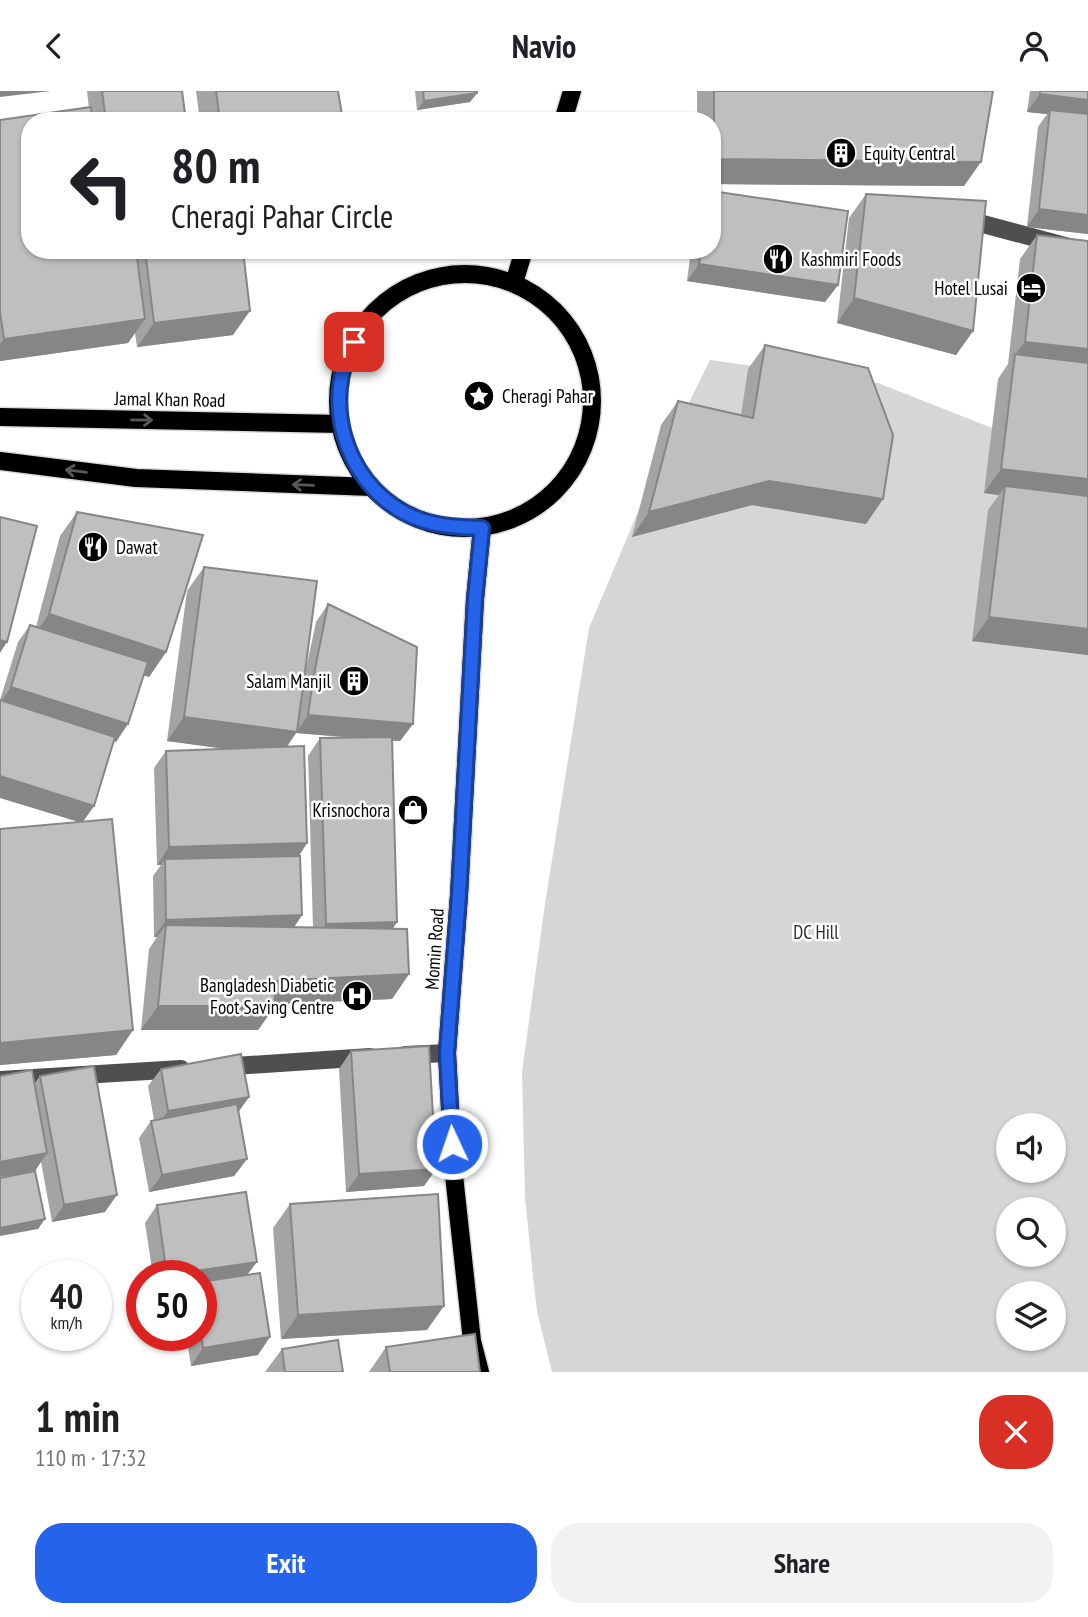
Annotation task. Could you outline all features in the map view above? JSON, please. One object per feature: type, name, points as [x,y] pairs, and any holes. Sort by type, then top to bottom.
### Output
[{"type":"main road","points":[[566,112],[572,91]]},
{"type":"main road","points":[[514,283],[521,259]]},
{"type":"main road","points":[[447,275],[480,275],[514,283],[542,300],[566,324],[583,353],[591,385],[591,418],[583,450],[566,479],[533,509],[513,520],[482,528],[441,527],[403,512],[371,487],[352,458],[340,424],[339,390],[346,357],[362,327],[385,302],[415,284],[447,275]]},
{"type":"main road","name":"Jamal Khan Road","points":[[0,417],[340,424]]},
{"type":"main road","points":[[0,461],[136,478],[371,487]]},
{"type":"main road","name":"Momin Road","points":[[480,1372],[472,1341],[453,1166],[447,1053],[459,895],[475,599],[482,528]]},
{"type":"street","points":[[944,220],[983,224],[1088,252]]},
{"type":"street","points":[[0,1080],[447,1053]]},
{"type":"green space","name":"DC Hill","points":[[710,360],[878,383],[1088,466],[1088,1372],[552,1372],[537,1311],[525,1197],[522,1072],[545,904],[589,628],[653,476]]},
{"type":"building","points":[[102,91],[182,91],[185,112],[105,112]]},
{"type":"building","points":[[216,91],[338,91],[342,112],[219,112]]},
{"type":"building","points":[[423,91],[477,91],[477,93],[424,101]]},
{"type":"building","name":"Equity Central","points":[[714,91],[993,91],[981,162],[721,159],[721,112],[714,112]]},
{"type":"building","points":[[1040,91],[1088,91],[1088,100],[1040,94]]},
{"type":"building","points":[[91,107],[91,112],[56,112]]},
{"type":"building","points":[[1050,110],[1088,114],[1088,215],[1039,209]]},
{"type":"building","points":[[21,117],[21,259],[137,259],[145,319],[4,339],[0,312],[0,120]]},
{"type":"building","points":[[721,192],[848,211],[838,285],[699,264],[700,259],[721,259]]},
{"type":"building","points":[[866,194],[986,201],[973,331],[854,298]]},
{"type":"building","points":[[1037,235],[1088,241],[1088,349],[1025,342]]},
{"type":"building","points":[[146,259],[244,259],[250,311],[154,323]]},
{"type":"building","points":[[765,345],[868,368],[893,435],[883,499],[769,481],[649,512],[678,401],[753,418]]},
{"type":"building","points":[[1015,354],[1088,363],[1088,479],[1001,469]]},
{"type":"building","points":[[1005,486],[1088,496],[1088,629],[989,617]]},
{"type":"building","points":[[77,512],[203,535],[166,652],[49,614]]},
{"type":"building","points":[[0,517],[37,526],[7,642],[0,640]]},
{"type":"building","points":[[204,567],[317,581],[297,732],[184,717]]},
{"type":"building","name":"Salam Manjil","points":[[328,604],[417,647],[413,724],[308,715]]},
{"type":"building","points":[[30,625],[148,662],[128,724],[11,687]]},
{"type":"building","points":[[0,700],[115,737],[94,806],[0,776]]},
{"type":"building","points":[[392,737],[397,922],[326,924],[320,738]]},
{"type":"building","points":[[304,746],[307,843],[169,847],[166,751]]},
{"type":"building","points":[[112,819],[133,1030],[0,1043],[0,829]]},
{"type":"building","points":[[300,856],[302,915],[166,920],[165,859]]},
{"type":"building","points":[[166,925],[407,929],[409,974],[274,981],[275,1006],[158,1006]]},
{"type":"building","points":[[429,1046],[436,1169],[359,1174],[351,1051]]},
{"type":"building","points":[[241,1054],[249,1097],[168,1111],[161,1069]]},
{"type":"building","points":[[94,1066],[117,1195],[64,1205],[40,1076]]},
{"type":"building","points":[[32,1070],[47,1153],[0,1162],[0,1076]]},
{"type":"building","points":[[237,1104],[247,1159],[162,1175],[151,1121]]},
{"type":"building","points":[[35,1171],[45,1219],[0,1228],[0,1178]]},
{"type":"building","points":[[246,1192],[257,1262],[217,1268],[217,1260],[165,1260],[157,1205]]},
{"type":"building","points":[[438,1194],[444,1306],[298,1315],[290,1204]]},
{"type":"building","points":[[260,1273],[270,1337],[217,1346],[217,1280]]},
{"type":"building","points":[[475,1334],[480,1372],[390,1372],[386,1347]]},
{"type":"building","points":[[338,1340],[343,1372],[285,1372],[282,1349]]},
{"type":"place","name":"Equity Central","points":[[841,153]]},
{"type":"place","name":"Kashmiri Foods","points":[[778,259]]},
{"type":"place","name":"Hotel Lusai","points":[[1031,288]]},
{"type":"place","name":"Cheragi Pahar","points":[[479,396]]},
{"type":"place","name":"Dawat","points":[[93,547]]},
{"type":"place","name":"Salam Manjil","points":[[354,681]]},
{"type":"place","name":"Krisnochora","points":[[413,810]]},
{"type":"place","name":"Bangladesh Diabetic Foot Saving Centre","points":[[357,996]]},
{"type":"route","points":[[354,342],[346,357],[339,390],[340,424],[352,458],[371,487],[403,512],[441,527],[482,528],[475,599],[459,895],[447,1053],[452,1144]]}]
